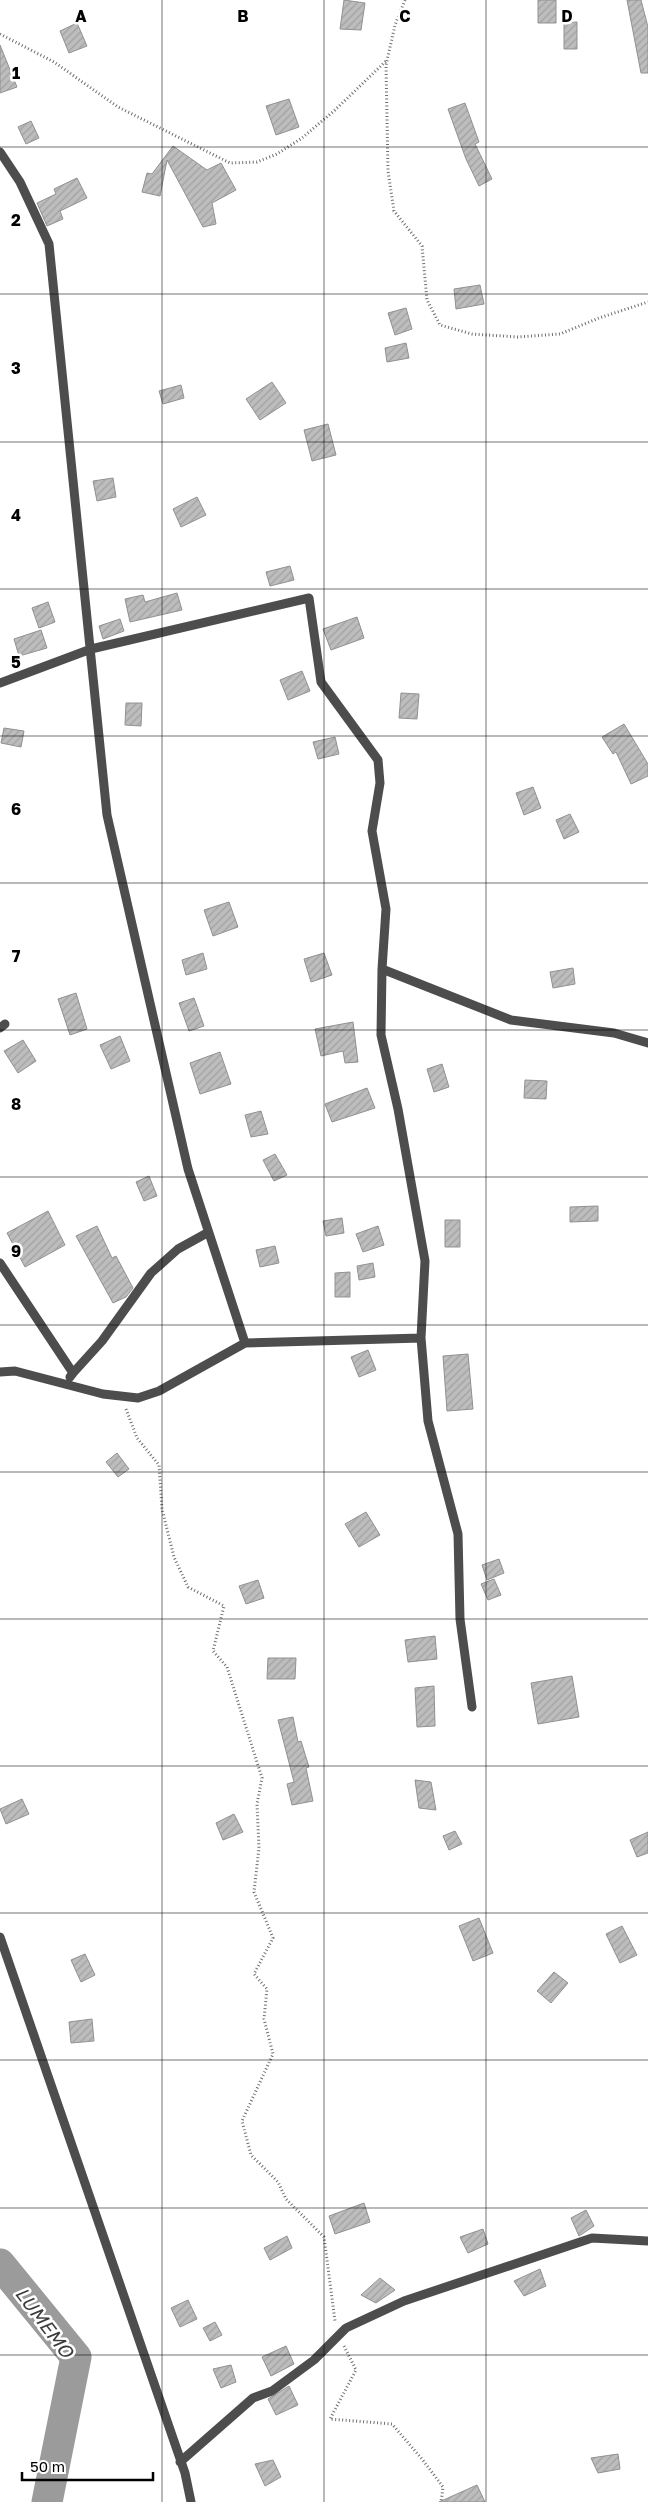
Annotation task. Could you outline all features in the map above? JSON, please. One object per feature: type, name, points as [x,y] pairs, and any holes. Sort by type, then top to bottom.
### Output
[{"type":"street","points":[[0,152],[20,182],[49,244],[107,815],[188,1169],[207,1233],[245,1344]]},
{"type":"street","points":[[0,683],[91,649],[309,598],[321,682],[378,760],[380,783],[372,831],[386,909],[382,969],[381,1035],[398,1109],[425,1262],[422,1338],[428,1421],[458,1534],[460,1619],[472,1707]]},
{"type":"street","points":[[382,969],[511,1020],[614,1034],[648,1042]]},
{"type":"street","points":[[66,1383],[102,1341],[151,1272],[178,1249],[207,1233]]},
{"type":"street","points":[[0,1263],[73,1374]]},
{"type":"street","points":[[0,1372],[16,1371],[103,1394],[138,1398],[159,1391],[245,1344],[422,1338]]},
{"type":"street","points":[[0,1938],[180,2462],[191,2502]]},
{"type":"street","points":[[180,2462],[254,2398],[272,2391],[314,2360],[346,2328],[404,2301],[592,2238],[648,2241]]},
{"type":"path","points":[[405,0],[395,25],[387,60],[388,163],[394,211],[422,246],[427,300],[440,325],[472,334],[518,337],[560,334],[599,318],[648,302]]},
{"type":"path","points":[[0,34],[54,62],[118,107],[230,163],[257,162],[277,154],[302,138],[335,110],[387,60]]},
{"type":"path","points":[[121,1396],[137,1438],[159,1465],[162,1509],[174,1557],[188,1587],[224,1606],[213,1651],[227,1666],[262,1778],[257,1804],[259,1848],[254,1892],[273,1938],[254,1974],[267,1989],[264,2020],[274,2054],[242,2121],[251,2155],[278,2182],[286,2199],[324,2237],[339,2335],[356,2370],[330,2420],[392,2424],[422,2459],[442,2487],[441,2502]]},
{"type":"building","points":[[344,0],[365,3],[361,30],[340,29]]},
{"type":"building","points":[[538,0],[556,0],[556,23],[538,23]]},
{"type":"building","points":[[627,0],[641,0],[648,27],[648,73],[641,73]]},
{"type":"building","points":[[577,22],[577,49],[564,49],[564,23]]},
{"type":"building","points":[[77,23],[87,46],[69,53],[60,31]]},
{"type":"building","points":[[0,45],[17,87],[0,93]]},
{"type":"building","points":[[289,99],[299,127],[276,135],[266,106]]},
{"type":"building","points":[[465,103],[479,142],[475,144],[492,179],[479,186],[466,159],[448,109]]},
{"type":"building","points":[[31,121],[39,138],[26,144],[18,127]]},
{"type":"building","points":[[173,146],[207,170],[221,163],[236,190],[212,203],[216,224],[203,227],[167,160],[160,196],[142,192],[147,173],[152,174]]},
{"type":"building","points":[[77,178],[87,198],[60,211],[63,219],[47,226],[37,203],[56,194],[54,189]]},
{"type":"building","points":[[480,285],[484,304],[456,309],[454,289]]},
{"type":"building","points":[[406,308],[412,329],[395,335],[388,313]]},
{"type":"building","points":[[406,343],[409,358],[387,362],[385,348]]},
{"type":"building","points":[[272,382],[286,403],[260,420],[246,399]]},
{"type":"building","points":[[181,385],[184,398],[163,404],[159,391]]},
{"type":"building","points":[[328,424],[336,455],[312,461],[304,430]]},
{"type":"building","points":[[113,478],[116,497],[97,501],[93,481]]},
{"type":"building","points":[[197,497],[206,515],[181,527],[173,509]]},
{"type":"building","points":[[290,566],[294,580],[270,586],[266,572]]},
{"type":"building","points":[[177,593],[182,610],[130,622],[125,599],[143,595],[145,602]]},
{"type":"building","points":[[48,602],[55,622],[39,628],[32,608]]},
{"type":"building","points":[[357,617],[364,638],[331,650],[323,629]]},
{"type":"building","points":[[120,619],[124,631],[103,639],[99,626]]},
{"type":"building","points":[[41,630],[47,648],[19,656],[14,639]]},
{"type":"building","points":[[302,671],[310,691],[288,700],[280,680]]},
{"type":"building","points":[[401,693],[419,694],[417,719],[399,718]]},
{"type":"building","points":[[126,703],[142,703],[141,726],[125,725]]},
{"type":"building","points":[[624,724],[648,764],[648,776],[631,784],[616,752],[613,754],[602,737]]},
{"type":"building","points":[[4,728],[24,731],[21,747],[1,743]]},
{"type":"building","points":[[335,737],[339,754],[318,759],[313,742]]},
{"type":"building","points":[[533,787],[541,808],[524,815],[516,793]]},
{"type":"building","points":[[570,814],[579,832],[564,839],[556,820]]},
{"type":"building","points":[[229,902],[238,927],[213,936],[204,910]]},
{"type":"building","points":[[203,953],[207,969],[186,975],[182,960]]},
{"type":"building","points":[[324,953],[332,975],[311,982],[304,959]]},
{"type":"building","points":[[573,968],[575,984],[553,988],[550,972]]},
{"type":"building","points":[[76,993],[87,1029],[70,1035],[58,999]]},
{"type":"building","points":[[194,998],[204,1026],[189,1031],[179,1003]]},
{"type":"building","points":[[353,1022],[358,1062],[345,1063],[343,1051],[321,1056],[315,1029]]},
{"type":"building","points":[[120,1036],[130,1061],[111,1069],[100,1045]]},
{"type":"building","points":[[23,1040],[36,1061],[18,1073],[4,1051]]},
{"type":"building","points":[[220,1052],[231,1084],[200,1094],[190,1063]]},
{"type":"building","points":[[442,1064],[449,1087],[434,1092],[427,1069]]},
{"type":"building","points":[[525,1080],[547,1081],[546,1099],[524,1098]]},
{"type":"building","points":[[367,1088],[375,1108],[332,1122],[325,1104]]},
{"type":"building","points":[[261,1111],[268,1134],[251,1137],[245,1115]]},
{"type":"building","points":[[275,1154],[287,1175],[274,1181],[263,1160]]},
{"type":"building","points":[[149,1176],[157,1196],[144,1201],[136,1182]]},
{"type":"building","points":[[598,1206],[598,1221],[570,1222],[570,1207]]},
{"type":"building","points":[[48,1211],[65,1245],[25,1267],[7,1233]]},
{"type":"building","points":[[342,1218],[344,1233],[326,1236],[323,1221]]},
{"type":"building","points":[[445,1220],[460,1220],[460,1247],[445,1247]]},
{"type":"building","points":[[97,1226],[112,1258],[116,1256],[133,1288],[126,1297],[113,1303],[76,1236]]},
{"type":"building","points":[[378,1226],[384,1245],[363,1252],[356,1234]]},
{"type":"building","points":[[275,1246],[279,1263],[260,1267],[256,1250]]},
{"type":"building","points":[[373,1263],[375,1277],[359,1280],[357,1266]]},
{"type":"building","points":[[350,1272],[350,1297],[335,1297],[335,1273]]},
{"type":"building","points":[[368,1350],[376,1370],[359,1377],[351,1357]]},
{"type":"building","points":[[468,1354],[473,1409],[447,1411],[443,1356]]},
{"type":"building","points":[[117,1453],[129,1469],[118,1477],[106,1462]]},
{"type":"building","points":[[366,1512],[380,1535],[359,1547],[345,1524]]},
{"type":"building","points":[[499,1559],[504,1573],[487,1580],[482,1565]]},
{"type":"building","points":[[494,1579],[501,1595],[488,1600],[481,1584]]},
{"type":"building","points":[[258,1580],[264,1598],[246,1604],[239,1586]]},
{"type":"building","points":[[435,1636],[437,1659],[408,1662],[405,1640]]},
{"type":"building","points":[[268,1658],[296,1658],[295,1679],[267,1679]]},
{"type":"building","points":[[572,1676],[579,1717],[538,1724],[531,1683]]},
{"type":"building","points":[[434,1686],[435,1726],[417,1727],[415,1688]]},
{"type":"building","points":[[293,1717],[298,1742],[301,1741],[309,1767],[306,1768],[313,1801],[292,1805],[287,1784],[294,1782],[278,1720]]},
{"type":"building","points":[[415,1780],[431,1782],[436,1810],[419,1808]]},
{"type":"building","points":[[22,1799],[29,1814],[6,1824],[0,1809]]},
{"type":"building","points":[[234,1814],[243,1832],[223,1840],[216,1823]]},
{"type":"building","points":[[455,1831],[462,1844],[449,1850],[443,1836]]},
{"type":"building","points":[[648,1832],[648,1853],[637,1857],[630,1840]]},
{"type":"building","points":[[479,1918],[493,1953],[473,1961],[459,1926]]},
{"type":"building","points":[[622,1926],[637,1955],[620,1963],[606,1934]]},
{"type":"building","points":[[85,1954],[95,1975],[81,1982],[71,1960]]},
{"type":"building","points":[[554,1972],[568,1983],[551,2003],[537,1991]]},
{"type":"building","points":[[92,2019],[94,2041],[71,2043],[69,2022]]},
{"type":"building","points":[[364,2203],[370,2222],[335,2234],[329,2216]]},
{"type":"building","points":[[586,2210],[594,2226],[579,2236],[571,2218]]},
{"type":"building","points":[[483,2229],[488,2244],[468,2253],[460,2237]]},
{"type":"building","points":[[287,2236],[292,2248],[270,2260],[264,2248]]},
{"type":"building","points":[[540,2269],[546,2286],[524,2296],[514,2281]]},
{"type":"building","points":[[380,2278],[395,2290],[376,2303],[361,2295]]},
{"type":"building","points":[[188,2300],[197,2319],[180,2327],[171,2308]]},
{"type":"building","points":[[215,2322],[222,2335],[210,2341],[203,2328]]},
{"type":"building","points":[[286,2346],[294,2364],[271,2376],[262,2357]]},
{"type":"building","points":[[231,2365],[236,2382],[221,2388],[213,2369]]},
{"type":"building","points":[[289,2386],[298,2405],[276,2415],[268,2399]]},
{"type":"building","points":[[618,2454],[620,2469],[598,2473],[591,2458]]},
{"type":"building","points":[[273,2460],[281,2477],[265,2486],[255,2464]]},
{"type":"building","points":[[477,2485],[485,2502],[439,2502]]},
{"type":"waterway","name":"LUMEMO","points":[[0,2264],[76,2357],[47,2502]]}]
